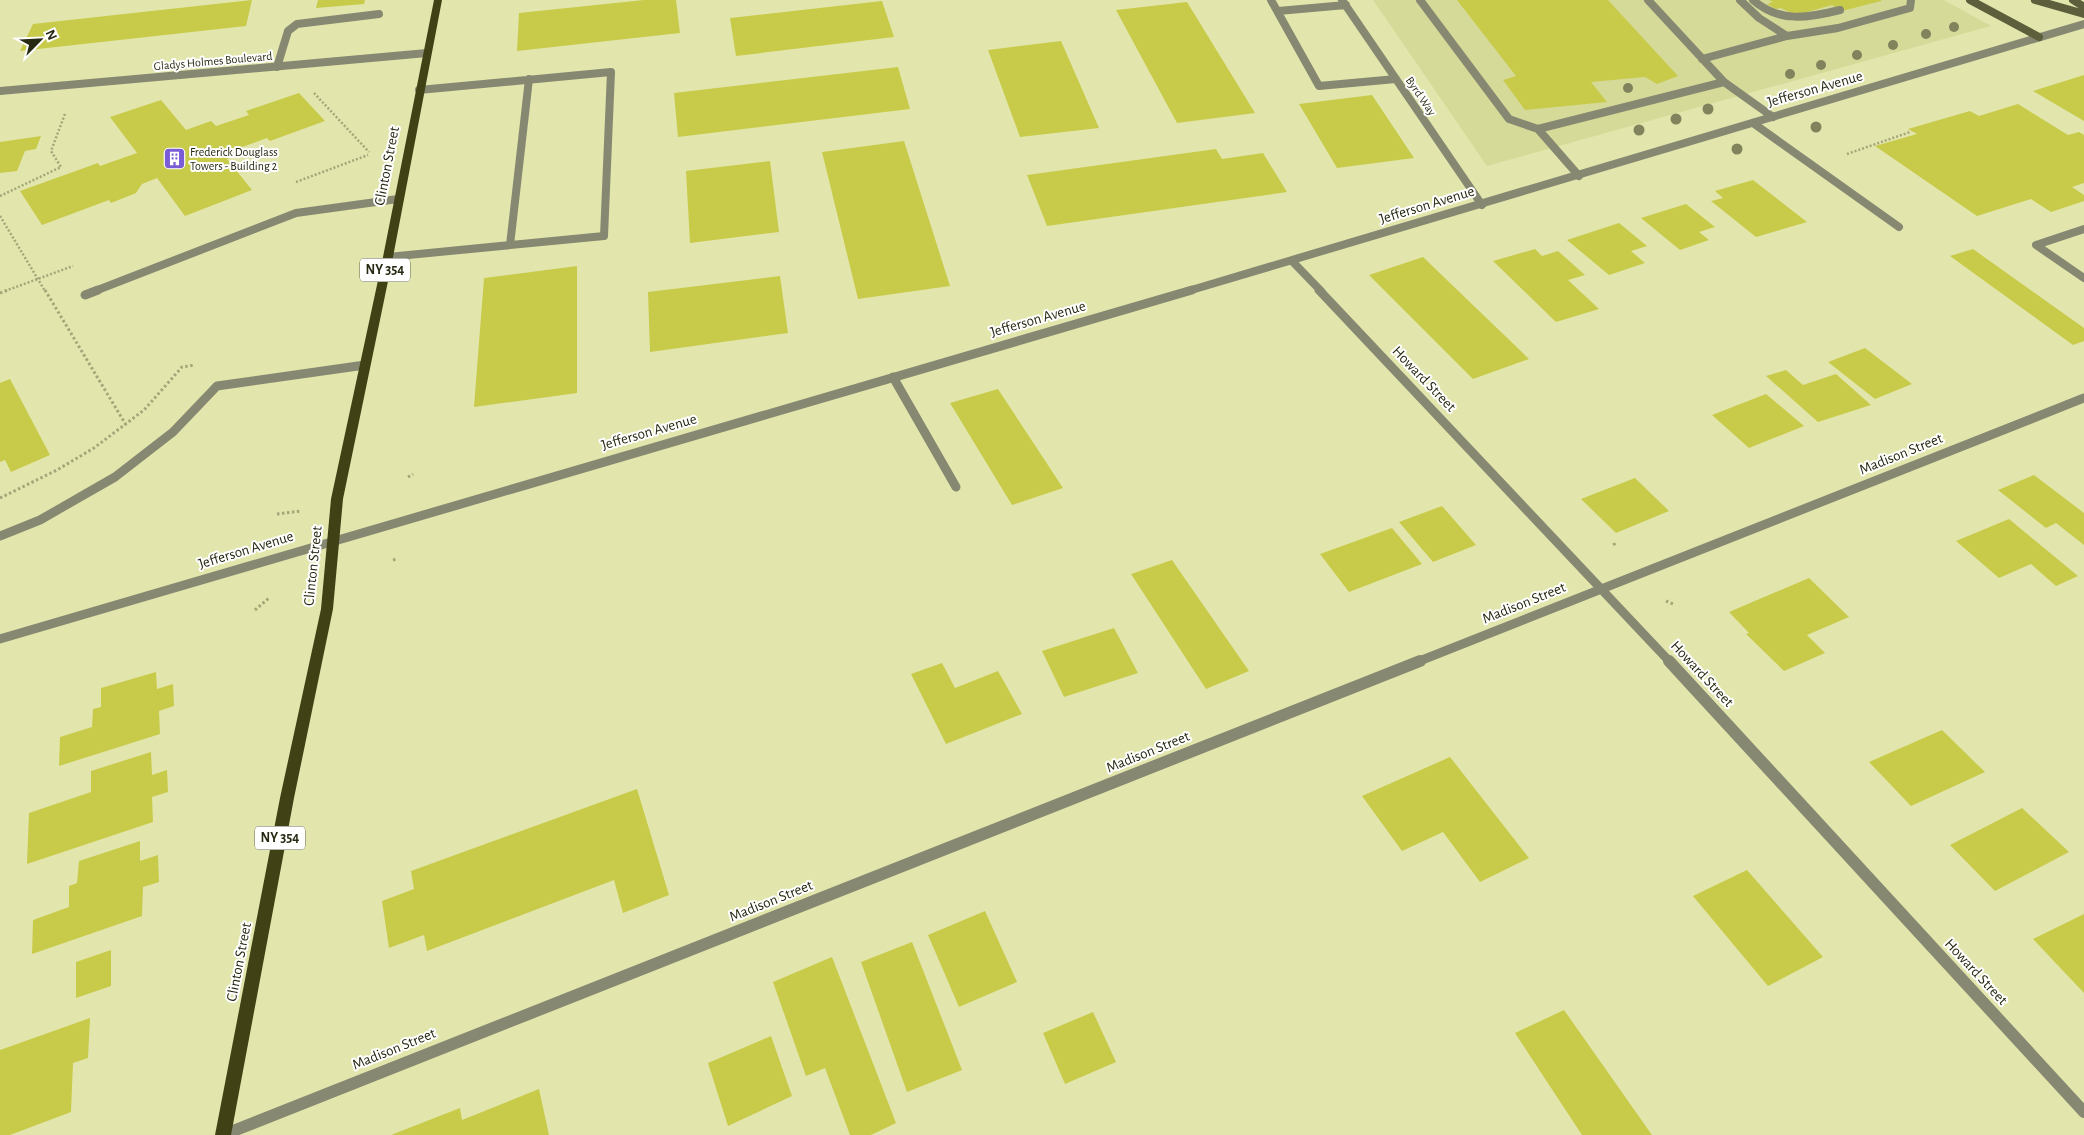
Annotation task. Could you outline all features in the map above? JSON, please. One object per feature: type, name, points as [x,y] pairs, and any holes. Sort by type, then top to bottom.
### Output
[{"type":"main road","name":"Clinton Street","points":[[223,1135],[287,798],[327,610],[337,499],[388,257],[438,0]]},
{"type":"main road","points":[[1970,0],[2039,38]]},
{"type":"main road","points":[[2035,0],[2084,14]]},
{"type":"main road","points":[[2073,0],[2084,7]]},
{"type":"street","points":[[1271,0],[1319,86],[1396,79]]},
{"type":"street","points":[[1420,0],[1509,119],[1538,129],[1579,176]]},
{"type":"street","points":[[1648,0],[1724,82],[1773,117]]},
{"type":"street","points":[[1740,0],[1759,18],[1787,36]]},
{"type":"street","points":[[1753,0],[1776,15],[1791,18],[1805,19],[1840,10]]},
{"type":"street","points":[[1702,59],[1787,36],[1838,28],[1893,13],[1910,8],[1912,0]]},
{"type":"street","points":[[1278,12],[1344,3]]},
{"type":"street","name":"Byrd Way","points":[[1344,3],[1482,204]]},
{"type":"street","points":[[276,67],[288,31],[297,24],[379,14]]},
{"type":"street","name":"Jefferson Avenue","points":[[0,639],[333,540],[1292,262],[2084,24]]},
{"type":"street","name":"Gladys Holmes Boulevard","points":[[0,91],[427,53]]},
{"type":"street","points":[[388,257],[604,236],[611,72],[419,90]]},
{"type":"street","points":[[510,245],[529,79]]},
{"type":"street","points":[[1538,129],[1724,82]]},
{"type":"street","points":[[1753,123],[1899,227]]},
{"type":"street","points":[[85,295],[296,213],[398,199]]},
{"type":"street","points":[[2084,229],[2036,245],[2084,278]]},
{"type":"street","name":"Howard Street","points":[[1292,262],[1602,588],[2084,1112]]},
{"type":"street","points":[[0,536],[40,520],[115,477],[173,432],[217,386],[365,365]]},
{"type":"street","points":[[893,377],[956,487]]},
{"type":"street","name":"Madison Street","points":[[223,1135],[2084,398]]},
{"type":"path","points":[[308,86],[369,152]]},
{"type":"path","points":[[0,196],[62,167],[51,152],[66,110]]},
{"type":"path","points":[[1844,155],[1910,132]]},
{"type":"path","points":[[0,216],[126,425],[33,484],[0,498]]},
{"type":"path","points":[[408,477],[413,474]]},
{"type":"path","points":[[277,514],[301,510]]},
{"type":"path","points":[[255,610],[269,598]]},
{"type":"path","points":[[1666,601],[1673,604]]},
{"type":"shaded area","points":[[1373,0],[1944,0],[1991,26],[1487,166]]},
{"type":"building","points":[[252,0],[246,26],[20,51],[33,24]]},
{"type":"building","points":[[318,0],[365,0],[364,4],[316,8]]},
{"type":"building","points":[[644,0],[676,0],[680,33],[517,51],[519,13]]},
{"type":"building","points":[[1457,0],[1608,0],[1678,76],[1657,84],[1645,77],[1591,82],[1607,102],[1525,110],[1503,80],[1516,76]]},
{"type":"building","points":[[1769,0],[1881,1],[1842,11],[1832,5],[1800,14],[1781,8],[1776,9],[1767,4],[1773,2]]},
{"type":"building","points":[[882,1],[894,37],[736,56],[730,18]]},
{"type":"building","points":[[1187,2],[1255,113],[1177,123],[1116,10]]},
{"type":"building","points":[[1061,41],[1099,128],[1020,137],[988,50]]},
{"type":"building","points":[[898,67],[910,109],[678,137],[674,93]]},
{"type":"building","points":[[2084,75],[2084,121],[2033,91]]},
{"type":"building","name":"Frederick Douglass Towers - Building 2","points":[[299,93],[325,121],[270,141],[267,138],[226,153],[230,158],[227,159],[252,190],[185,216],[157,178],[142,184],[136,193],[111,203],[109,200],[42,225],[20,191],[98,163],[100,166],[137,153],[110,117],[161,100],[186,130],[211,121],[216,126],[249,115],[246,111]]},
{"type":"building","points":[[1372,95],[1414,158],[1337,168],[1299,104]]},
{"type":"building","points":[[2018,104],[2068,135],[2079,132],[2084,135],[2084,183],[2072,187],[2084,195],[2084,201],[2051,212],[2031,199],[1977,216],[1875,146],[1917,134],[1908,129],[1970,111],[1979,116]]},
{"type":"building","points":[[41,136],[36,149],[25,151],[17,171],[0,173],[0,142]]},
{"type":"building","points":[[904,141],[950,286],[858,299],[822,152]]},
{"type":"building","points":[[1216,149],[1222,159],[1263,153],[1287,192],[1047,226],[1027,175]]},
{"type":"building","points":[[770,161],[779,232],[690,243],[686,171]]},
{"type":"building","points":[[1753,180],[1807,222],[1756,237],[1711,201],[1723,198],[1715,191]]},
{"type":"building","points":[[1686,204],[1715,227],[1699,232],[1709,240],[1680,250],[1641,218]]},
{"type":"building","points":[[1619,223],[1647,246],[1631,251],[1645,263],[1609,275],[1567,240]]},
{"type":"building","points":[[1535,249],[1542,256],[1558,251],[1585,275],[1568,280],[1599,309],[1556,322],[1493,261]]},
{"type":"building","points":[[1973,249],[2084,328],[2084,341],[2073,345],[1950,256]]},
{"type":"building","points":[[1423,257],[1529,359],[1473,379],[1369,275]]},
{"type":"building","points":[[577,266],[577,393],[474,407],[484,278]]},
{"type":"building","points":[[780,276],[788,333],[650,352],[648,292]]},
{"type":"building","points":[[1865,348],[1912,384],[1875,399],[1828,362]]},
{"type":"building","points":[[1786,370],[1803,385],[1836,374],[1871,405],[1818,422],[1766,376]]},
{"type":"building","points":[[10,379],[50,455],[11,472],[5,460],[0,462],[0,383]]},
{"type":"building","points":[[998,389],[1063,488],[1012,505],[950,403]]},
{"type":"building","points":[[1766,394],[1804,426],[1749,448],[1712,415]]},
{"type":"building","points":[[2034,475],[2084,513],[2084,545],[2056,523],[2046,528],[1998,490]]},
{"type":"building","points":[[1635,478],[1669,511],[1616,533],[1581,499]]},
{"type":"building","points":[[1442,506],[1476,545],[1433,562],[1399,522]]},
{"type":"building","points":[[2009,519],[2078,576],[2056,586],[2031,564],[1999,578],[1956,541]]},
{"type":"building","points":[[1392,528],[1422,564],[1349,592],[1320,554]]},
{"type":"building","points":[[1172,560],[1249,671],[1206,689],[1131,574]]},
{"type":"building","points":[[1809,578],[1849,617],[1807,635],[1825,653],[1784,671],[1746,634],[1749,633],[1729,612]]},
{"type":"building","points":[[1114,628],[1138,673],[1064,697],[1042,651]]},
{"type":"building","points":[[942,663],[955,688],[998,671],[1022,714],[946,744],[911,674]]},
{"type":"building","points":[[156,672],[157,689],[173,684],[174,706],[159,711],[160,734],[59,766],[60,737],[92,727],[93,709],[101,707],[101,688]]},
{"type":"building","points":[[1942,730],[1985,772],[1911,806],[1869,762]]},
{"type":"building","points":[[151,752],[152,775],[167,770],[168,792],[152,797],[153,822],[27,864],[29,813],[91,792],[91,771]]},
{"type":"building","points":[[1450,757],[1529,858],[1480,882],[1443,832],[1402,851],[1362,796]]},
{"type":"building","points":[[637,789],[669,895],[623,913],[614,880],[427,951],[424,935],[389,948],[382,901],[414,889],[411,871]]},
{"type":"building","points":[[2022,808],[2069,852],[1995,891],[1950,845]]},
{"type":"building","points":[[140,841],[140,861],[158,855],[159,882],[143,887],[142,916],[32,954],[33,920],[69,907],[69,886],[77,883],[79,861]]},
{"type":"building","points":[[1747,870],[1823,957],[1768,986],[1693,896]]},
{"type":"building","points":[[985,911],[1017,982],[959,1007],[928,935]]},
{"type":"building","points":[[2084,914],[2084,993],[2033,939]]},
{"type":"building","points":[[912,942],[962,1070],[907,1092],[861,962]]},
{"type":"building","points":[[111,950],[111,986],[76,998],[76,962]]},
{"type":"building","points":[[832,957],[896,1123],[871,1135],[850,1135],[825,1068],[806,1076],[773,982]]},
{"type":"building","points":[[1564,1010],[1652,1135],[1582,1135],[1515,1033]]},
{"type":"building","points":[[1093,1012],[1116,1062],[1065,1084],[1043,1033]]},
{"type":"building","points":[[90,1018],[88,1058],[73,1063],[71,1112],[10,1135],[0,1135],[0,1050]]},
{"type":"building","points":[[771,1036],[792,1096],[728,1126],[708,1063]]},
{"type":"building","points":[[539,1089],[549,1135],[391,1135],[460,1108],[462,1120]]},
{"type":"place","name":"Frederick Douglass Towers - Building 2","points":[[174,159]]}]
